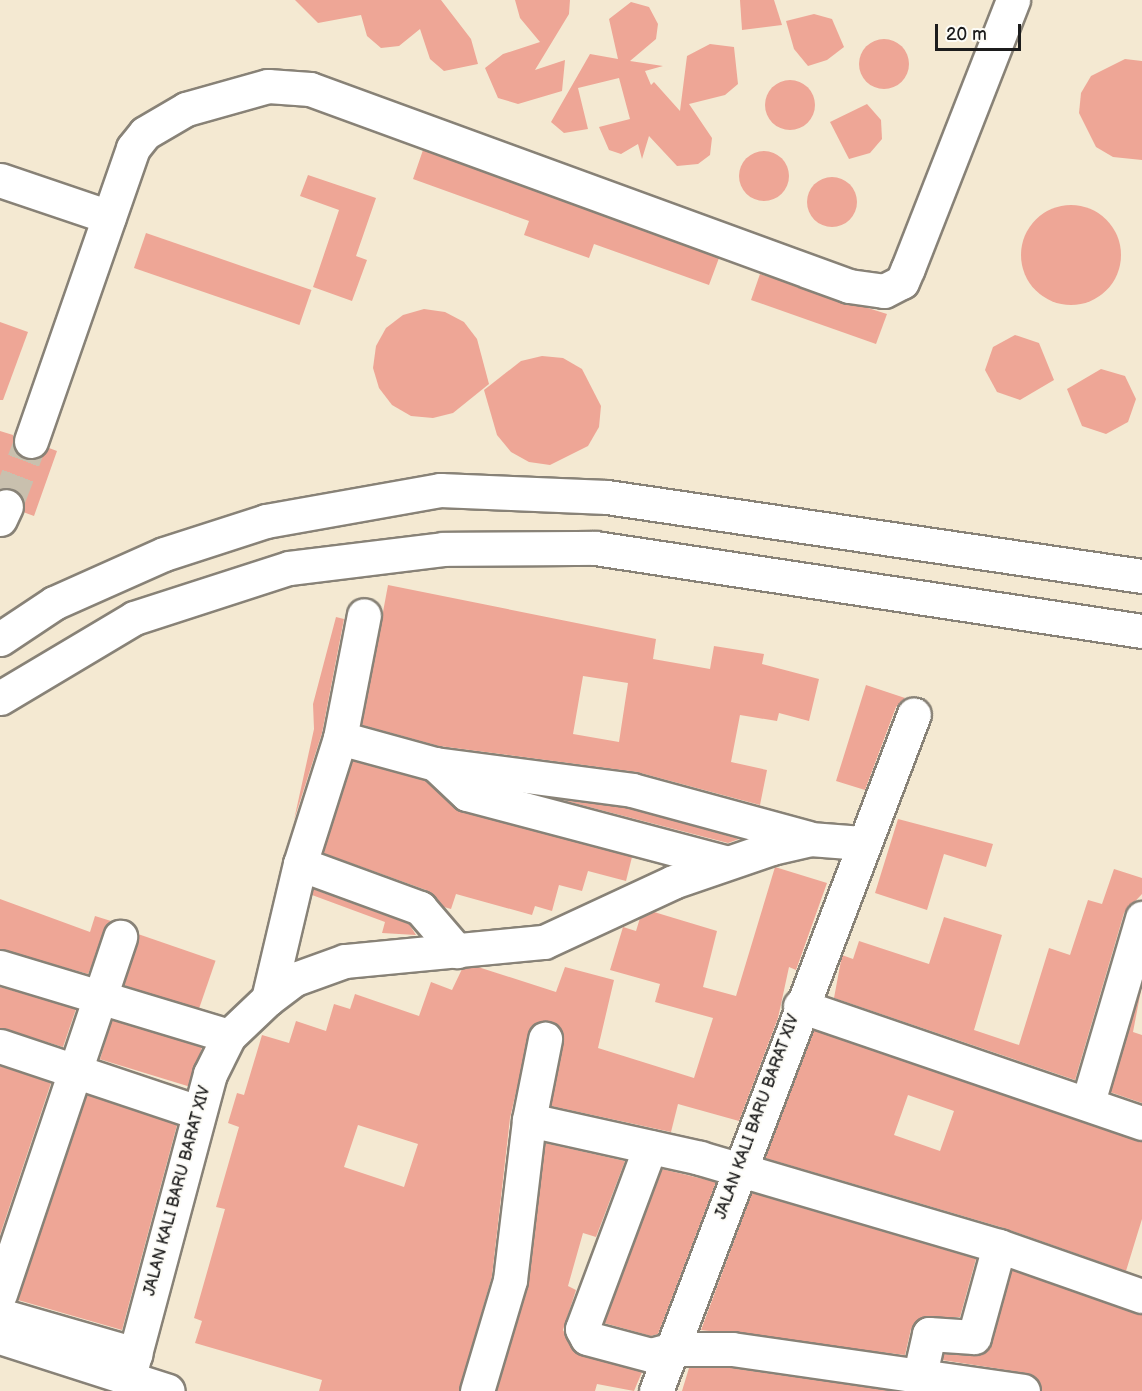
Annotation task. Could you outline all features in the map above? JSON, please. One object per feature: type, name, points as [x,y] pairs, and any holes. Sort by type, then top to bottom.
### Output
[{"type":"street","points":[[31,441],[133,148],[145,133],[186,109],[287,86],[310,89],[849,286],[884,291],[902,282],[1013,0]]},
{"type":"street","points":[[0,180],[109,217]]},
{"type":"street","points":[[0,639],[54,603],[164,554],[266,521],[440,490],[607,497],[1142,576]]},
{"type":"street","points":[[0,698],[134,618],[289,568],[442,549],[595,548],[1142,631]]},
{"type":"street","points":[[268,999],[300,864],[340,738],[364,615]]},
{"type":"street","name":"JALAN KALI BARU BARAT XIV","points":[[656,1391],[862,843],[914,714]]},
{"type":"street","points":[[340,738],[435,764],[632,790],[810,839]]},
{"type":"street","points":[[435,764],[467,794],[725,862]]},
{"type":"street","name":"JALAN KALI BARU BARAT XIV","points":[[132,1367],[197,1112],[229,1036],[268,999],[295,979],[345,961],[544,942],[725,862],[810,839],[862,843]]},
{"type":"street","points":[[300,864],[420,908],[457,951]]},
{"type":"street","points":[[1088,1102],[1142,918]]},
{"type":"street","points":[[0,1294],[78,1073],[120,937]]},
{"type":"street","points":[[0,967],[101,995],[229,1036]]},
{"type":"street","points":[[800,1006],[1088,1102],[1142,1123]]},
{"type":"street","points":[[477,1391],[510,1280],[528,1120],[545,1039]]},
{"type":"street","points":[[0,1046],[197,1112]]},
{"type":"street","points":[[528,1120],[650,1147],[738,1171],[999,1246],[1142,1296]]},
{"type":"street","points":[[650,1147],[582,1329],[587,1338],[651,1355],[673,1349],[732,1349],[920,1374],[1023,1391]]},
{"type":"street","points":[[920,1374],[929,1334],[974,1337],[999,1246]]},
{"type":"street","points":[[0,1315],[132,1367],[168,1391]]},
{"type":"street","points":[[0,1337],[132,1367]]},
{"type":"building","points":[[295,0],[441,0],[471,39],[478,64],[444,71],[430,59],[420,29],[399,46],[381,48],[367,36],[361,15],[318,23]]},
{"type":"building","points":[[515,0],[570,0],[569,14],[535,70],[565,60],[562,91],[518,104],[498,98],[485,68],[503,54],[540,42],[520,18]]},
{"type":"building","points":[[740,0],[774,0],[782,25],[742,30]]},
{"type":"building","points":[[631,2],[649,7],[658,24],[656,39],[630,61],[663,66],[645,71],[651,85],[654,82],[680,111],[687,56],[710,44],[734,47],[738,84],[725,95],[689,104],[712,138],[710,155],[698,164],[677,166],[649,136],[642,159],[638,144],[621,154],[609,150],[599,127],[630,119],[619,78],[578,88],[588,129],[564,133],[551,122],[590,54],[618,59],[609,19]]},
{"type":"building","points":[[814,14],[832,19],[844,47],[827,60],[808,66],[794,49],[786,21]]},
{"type":"building","points":[[879,39],[889,39],[902,46],[909,59],[909,69],[902,82],[889,89],[879,89],[870,85],[863,78],[859,69],[859,59],[863,50],[870,43]]},
{"type":"building","points":[[1125,59],[1142,61],[1142,160],[1113,157],[1096,147],[1079,113],[1081,93],[1091,76]]},
{"type":"building","points":[[785,80],[795,80],[808,87],[815,100],[815,110],[808,123],[795,130],[785,130],[776,126],[769,119],[765,110],[765,100],[769,91],[776,84]]},
{"type":"building","points":[[867,104],[881,120],[882,139],[870,153],[849,159],[830,122]]},
{"type":"building","points":[[423,150],[719,258],[709,285],[594,244],[589,258],[524,235],[529,221],[413,179]]},
{"type":"building","points":[[759,151],[769,151],[782,158],[789,171],[789,181],[782,194],[769,201],[759,201],[750,197],[743,190],[739,181],[739,171],[743,162],[750,155]]},
{"type":"building","points":[[308,175],[376,198],[356,256],[367,260],[352,301],[313,287],[339,210],[300,196]]},
{"type":"building","points":[[832,177],[850,184],[857,202],[850,220],[832,227],[814,220],[807,202],[814,184]]},
{"type":"building","points":[[1071,205],[1090,209],[1106,220],[1117,236],[1121,255],[1117,274],[1106,290],[1090,301],[1071,305],[1052,301],[1036,290],[1025,274],[1021,255],[1025,236],[1036,220],[1052,209]]},
{"type":"building","points":[[146,233],[311,290],[299,325],[134,268]]},
{"type":"building","points":[[760,274],[887,314],[876,344],[751,300]]},
{"type":"building","points":[[424,309],[445,312],[464,322],[477,339],[489,384],[453,413],[433,418],[411,416],[392,405],[379,388],[373,368],[376,346],[386,328],[403,315]]},
{"type":"building","points":[[0,322],[28,332],[3,400],[0,400]]},
{"type":"building","points":[[1015,335],[1039,343],[1054,380],[1020,400],[997,392],[985,370],[993,347]]},
{"type":"building","points":[[542,356],[563,358],[582,369],[601,406],[599,427],[588,446],[550,465],[529,462],[511,452],[497,435],[484,390],[521,361]]},
{"type":"building","points":[[1101,369],[1125,376],[1136,399],[1128,422],[1106,434],[1082,426],[1067,389]]},
{"type":"building","points":[[0,431],[13,435],[13,445],[24,458],[35,459],[49,448],[57,451],[34,516],[23,512],[22,496],[14,489],[0,489]]},
{"type":"building","points":[[388,585],[656,639],[653,659],[710,669],[714,646],[764,654],[762,664],[819,679],[809,721],[779,713],[777,721],[740,715],[731,762],[767,770],[760,805],[637,772],[439,746],[362,725]],"holes":[[[583,676],[628,683],[619,742],[573,734]]]},
{"type":"building","points":[[336,617],[344,619],[322,733],[294,820],[314,729],[313,704]]},
{"type":"building","points":[[866,685],[905,698],[896,707],[865,790],[836,781]]},
{"type":"building","points":[[352,761],[426,781],[462,812],[632,857],[626,881],[588,871],[582,891],[559,885],[552,911],[535,906],[532,915],[456,894],[451,909],[444,907],[426,890],[323,853]]},
{"type":"building","points":[[562,800],[628,808],[739,839],[728,843]]},
{"type":"building","points":[[898,819],[993,844],[986,867],[944,854],[927,910],[875,893]]},
{"type":"building","points":[[775,867],[827,883],[796,970],[789,967],[778,1018],[739,1121],[678,1104],[671,1132],[551,1106],[563,1034],[549,1021],[531,1027],[510,1118],[492,1276],[459,1391],[319,1391],[322,1380],[195,1343],[202,1321],[194,1318],[225,1209],[216,1207],[239,1127],[228,1123],[237,1093],[244,1095],[262,1035],[289,1043],[296,1021],[326,1031],[334,1004],[350,1009],[355,994],[419,1016],[431,982],[452,990],[462,969],[478,967],[556,992],[565,967],[614,980],[598,1048],[694,1078],[713,1018],[655,1002],[660,984],[610,970],[623,927],[636,931],[640,918],[654,912],[717,931],[703,987],[736,996]],"holes":[[[358,1125],[418,1144],[404,1187],[344,1167]]]},
{"type":"building","points":[[1114,869],[1142,878],[1142,894],[1124,913],[1075,1080],[834,998],[842,955],[853,959],[859,941],[929,964],[944,917],[1002,935],[974,1030],[1019,1045],[1049,948],[1070,955],[1088,900],[1102,904]]},
{"type":"building","points":[[313,889],[409,924],[416,935],[382,933],[385,922],[312,895]]},
{"type":"building","points":[[0,899],[90,932],[95,916],[111,921],[88,974],[0,949]]},
{"type":"building","points":[[138,934],[216,961],[198,1011],[121,984]]},
{"type":"building","points":[[1142,985],[1133,1032],[1142,1035],[1142,1103],[1110,1092]]},
{"type":"building","points":[[0,987],[76,1009],[63,1047],[0,1028]]},
{"type":"building","points":[[112,1020],[202,1047],[190,1087],[100,1059]]},
{"type":"building","points":[[813,1030],[1142,1141],[1142,1219],[1126,1271],[1004,1228],[765,1158]],"holes":[[[908,1095],[954,1111],[940,1151],[894,1135]]]},
{"type":"building","points":[[0,1066],[51,1083],[0,1235]]},
{"type":"building","points":[[87,1095],[177,1125],[122,1330],[18,1300]]},
{"type":"building","points":[[545,1143],[625,1161],[596,1237],[583,1233],[568,1286],[576,1290],[563,1330],[576,1353],[642,1372],[634,1391],[597,1384],[595,1391],[497,1391],[529,1282]]},
{"type":"building","points":[[662,1169],[716,1182],[658,1334],[651,1336],[604,1323]]},
{"type":"building","points":[[752,1193],[976,1259],[960,1317],[921,1317],[911,1329],[905,1355],[701,1330]]},
{"type":"building","points":[[1012,1270],[1142,1314],[1142,1391],[1041,1391],[1026,1373],[942,1360],[944,1354],[973,1356],[988,1349]]},
{"type":"building","points":[[689,1368],[731,1368],[892,1391],[682,1391]]},
{"type":"tunnel","points":[[6,506],[31,441]]}]
